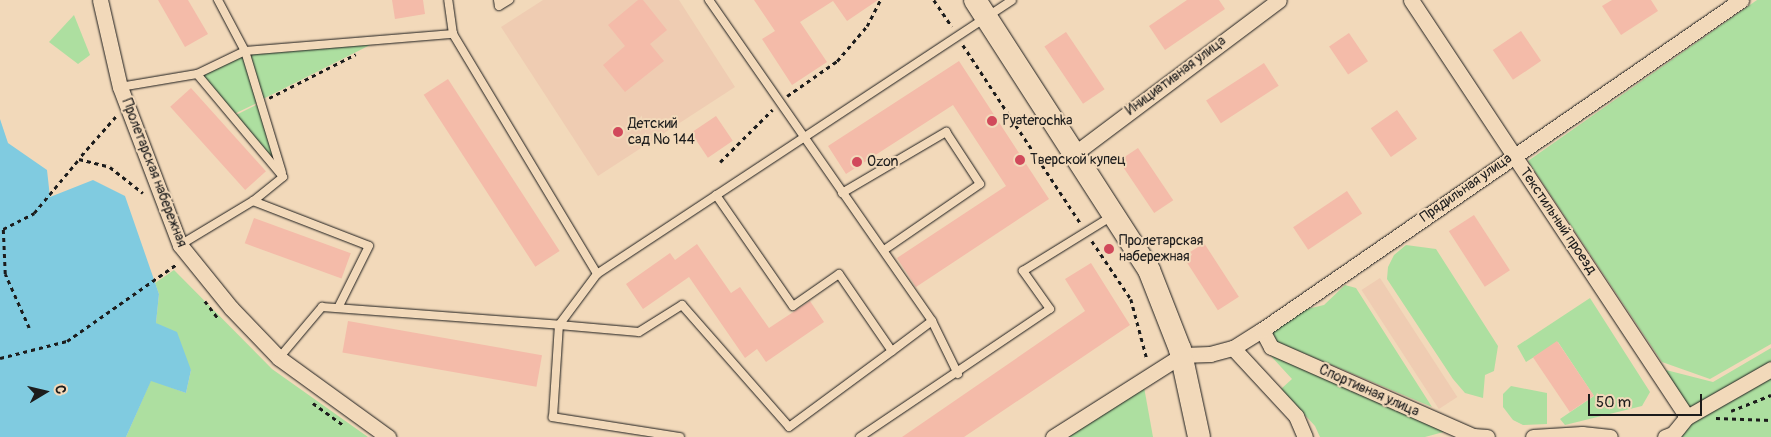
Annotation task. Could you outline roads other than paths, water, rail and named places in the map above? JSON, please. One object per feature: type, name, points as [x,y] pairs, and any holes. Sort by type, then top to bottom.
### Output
[{"type":"main road","points":[[980,9],[1156,283],[1182,355],[1199,437]]},
{"type":"street","name":"Пролетарская набережная","points":[[100,0],[120,87],[180,245],[231,308],[279,358],[388,437]]},
{"type":"street","name":"Инициативная улица","points":[[1074,154],[1278,0]]},
{"type":"street","name":"Текстильный проезд","points":[[1411,0],[1687,417]]},
{"type":"street","name":"Прядильная улица","points":[[1182,355],[1210,354],[1233,348],[1262,330],[1741,0]]},
{"type":"street","name":"Спортивная улица","points":[[1262,330],[1271,347],[1472,437],[1487,437]]},
{"type":"street","points":[[1233,348],[1296,416],[1306,437]]},
{"type":"street","points":[[1053,437],[1150,373],[1182,355]]},
{"type":"street","points":[[1665,437],[1673,434],[1687,417],[1771,369]]},
{"type":"street","points":[[1533,437],[1582,434],[1610,437]]},
{"type":"lane","points":[[218,0],[245,51],[283,177]]},
{"type":"lane","points":[[448,0],[453,34],[597,274]]},
{"type":"lane","points":[[498,0],[499,6],[509,0]]},
{"type":"lane","points":[[709,0],[842,193],[884,250],[932,322],[958,374]]},
{"type":"lane","points":[[680,437],[553,417],[559,325],[597,274],[957,35],[980,9],[1012,0]]},
{"type":"lane","points":[[120,87],[197,74],[245,51],[453,34]]},
{"type":"lane","points":[[197,74],[283,177]]},
{"type":"lane","points":[[842,193],[946,132],[980,184],[884,250]]},
{"type":"lane","points":[[180,245],[253,202],[283,177]]},
{"type":"lane","points":[[716,195],[793,306],[839,274],[892,351]]},
{"type":"lane","points":[[253,202],[368,246],[338,308]]},
{"type":"lane","points":[[860,437],[958,374],[1050,309],[1023,271],[1114,215]]},
{"type":"lane","points":[[279,358],[322,307],[639,332],[682,305],[789,427],[932,322]]},
{"type":"water","points":[[0,119],[8,143],[47,170],[50,197],[93,180],[125,196],[159,294],[156,323],[177,332],[191,370],[186,393],[151,381],[126,437],[0,437]]},
{"type":"place","name":"Pyaterochka","points":[[992,121]]},
{"type":"place","name":"Детский сад № 144","points":[[618,132]]},
{"type":"place","name":"Тверской купец","points":[[1020,160]]},
{"type":"place","name":"Ozon","points":[[857,162]]},
{"type":"place","name":"Пролетарская набережная","points":[[1109,249]]}]
